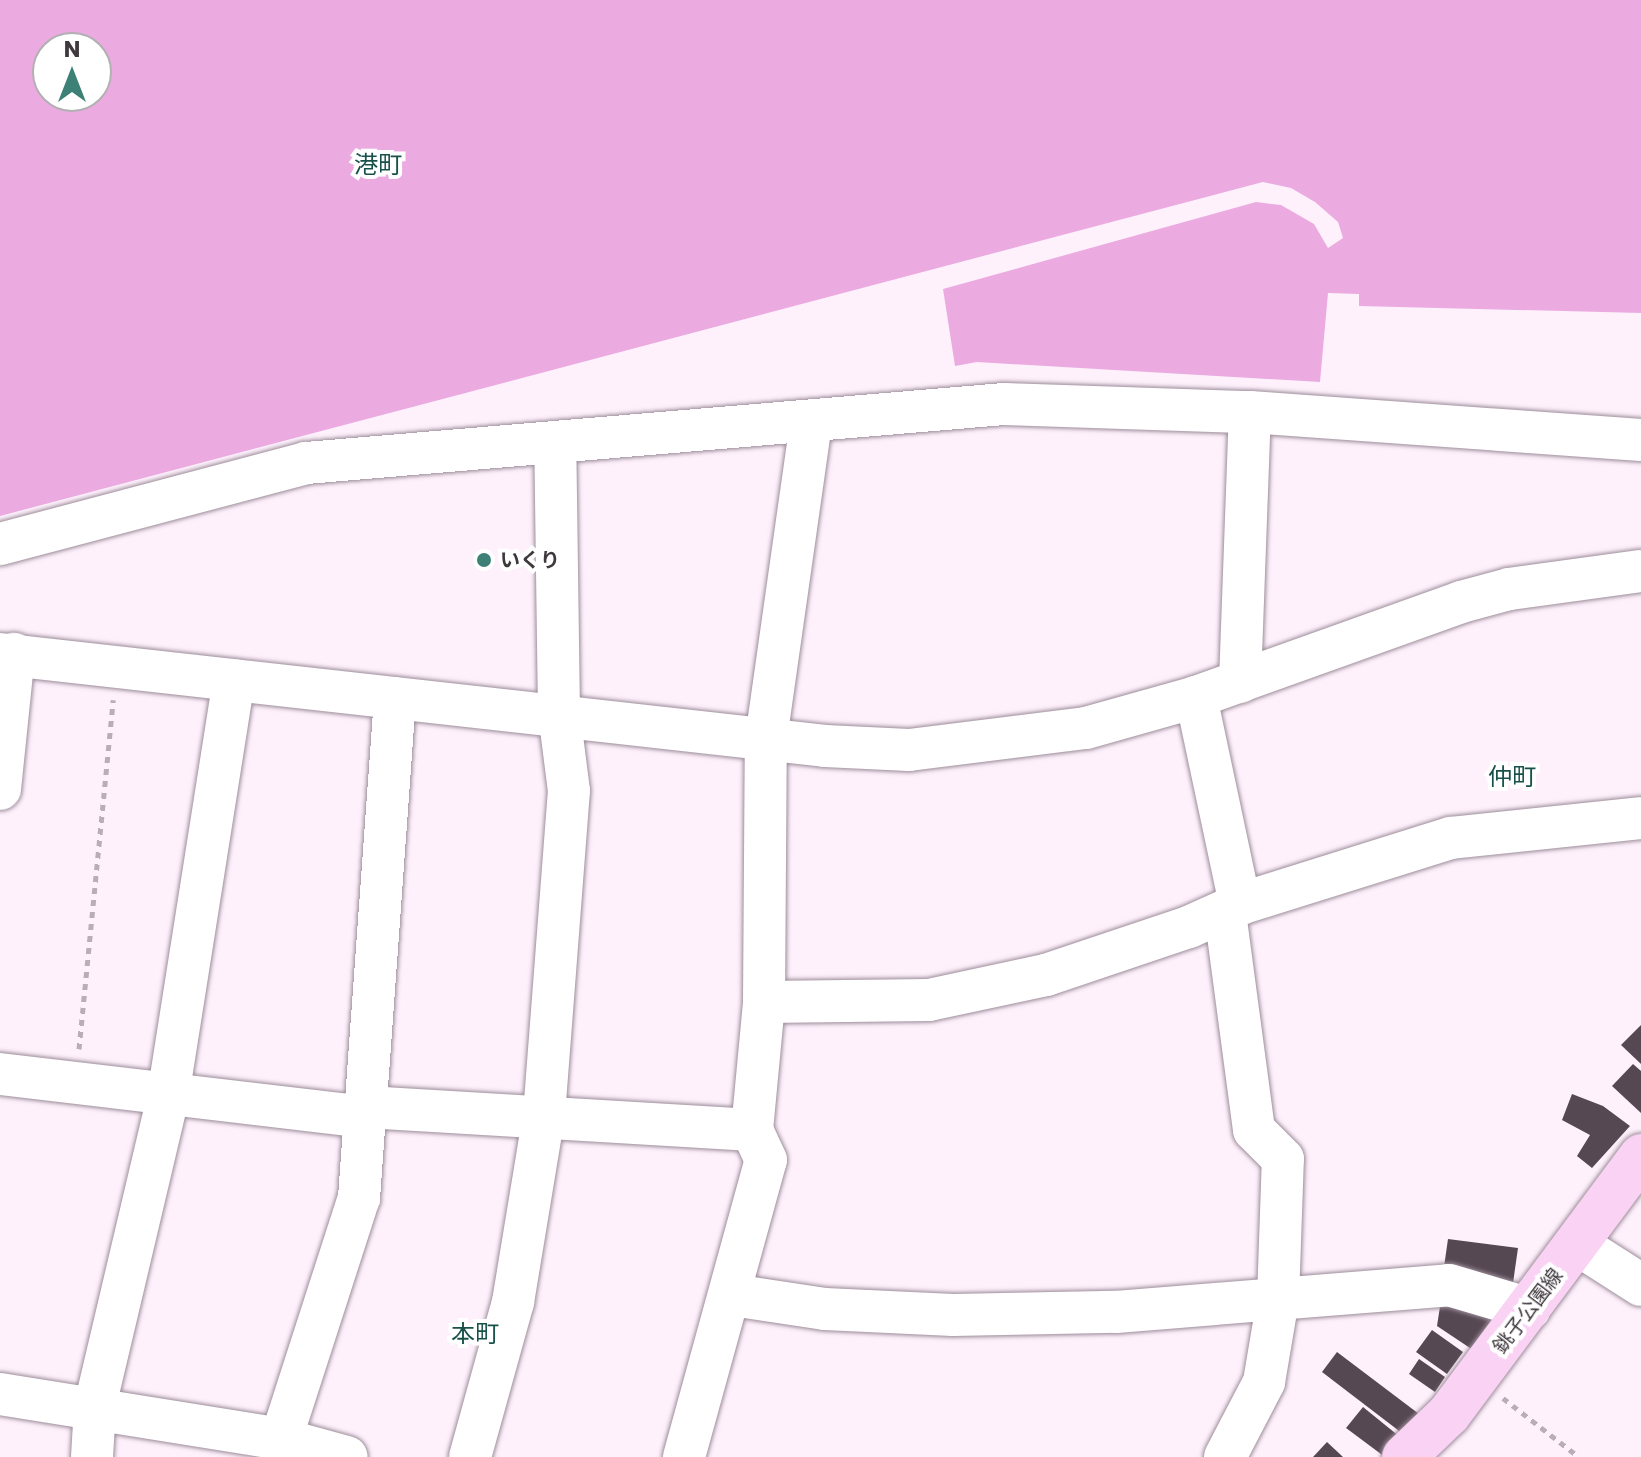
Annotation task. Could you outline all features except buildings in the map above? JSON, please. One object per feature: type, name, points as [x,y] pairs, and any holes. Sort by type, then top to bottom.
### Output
[{"type":"main road","name":"銚子公園線","points":[[1404,1457],[1477,1378],[1641,1156]]},
{"type":"street","points":[[0,544],[306,463],[1004,404],[1250,412],[1641,440]]},
{"type":"street","points":[[1240,682],[1250,412]]},
{"type":"street","points":[[684,1457],[732,1295],[766,1160],[752,1130],[764,1002],[766,739],[811,421]]},
{"type":"street","points":[[470,1457],[513,1302],[544,1115],[569,791],[559,713],[555,442]]},
{"type":"street","points":[[0,789],[7,654],[117,664],[395,698],[559,713],[766,739],[909,750],[981,745],[1086,728],[1196,697],[1461,602],[1509,589],[1641,571]]},
{"type":"street","points":[[92,1457],[95,1406],[168,1096],[234,680]]},
{"type":"street","points":[[1196,697],[1233,908],[1254,1130],[1283,1159],[1278,1299],[1264,1382],[1225,1457]]},
{"type":"street","points":[[281,1439],[359,1198],[395,698]]},
{"type":"street","points":[[764,1002],[929,1000],[1046,975],[1233,908],[1451,838],[1641,818]]},
{"type":"street","points":[[0,1074],[168,1096],[366,1113],[383,1108],[544,1115],[752,1130]]},
{"type":"street","points":[[1577,1244],[1641,1285]]},
{"type":"street","points":[[732,1295],[825,1309],[953,1315],[1116,1312],[1449,1285],[1530,1309]]},
{"type":"street","points":[[0,1394],[95,1406],[281,1439],[347,1457]]},
{"type":"path","points":[[76,1084],[117,664]]},
{"type":"path","points":[[1477,1378],[1579,1457]]},
{"type":"shaded area","points":[[0,0],[1641,0],[1641,313],[1359,306],[1359,294],[1328,293],[1320,382],[977,362],[955,366],[943,289],[1256,202],[1281,205],[1314,224],[1328,248],[1343,238],[1338,222],[1315,202],[1291,188],[1263,182],[0,516]]},
{"type":"place","name":"いくり","points":[[484,560]]},
{"type":"district","name":"港町","points":[[378,165]]},
{"type":"district","name":"仲町","points":[[1512,777]]},
{"type":"district","name":"本町","points":[[475,1334]]}]
